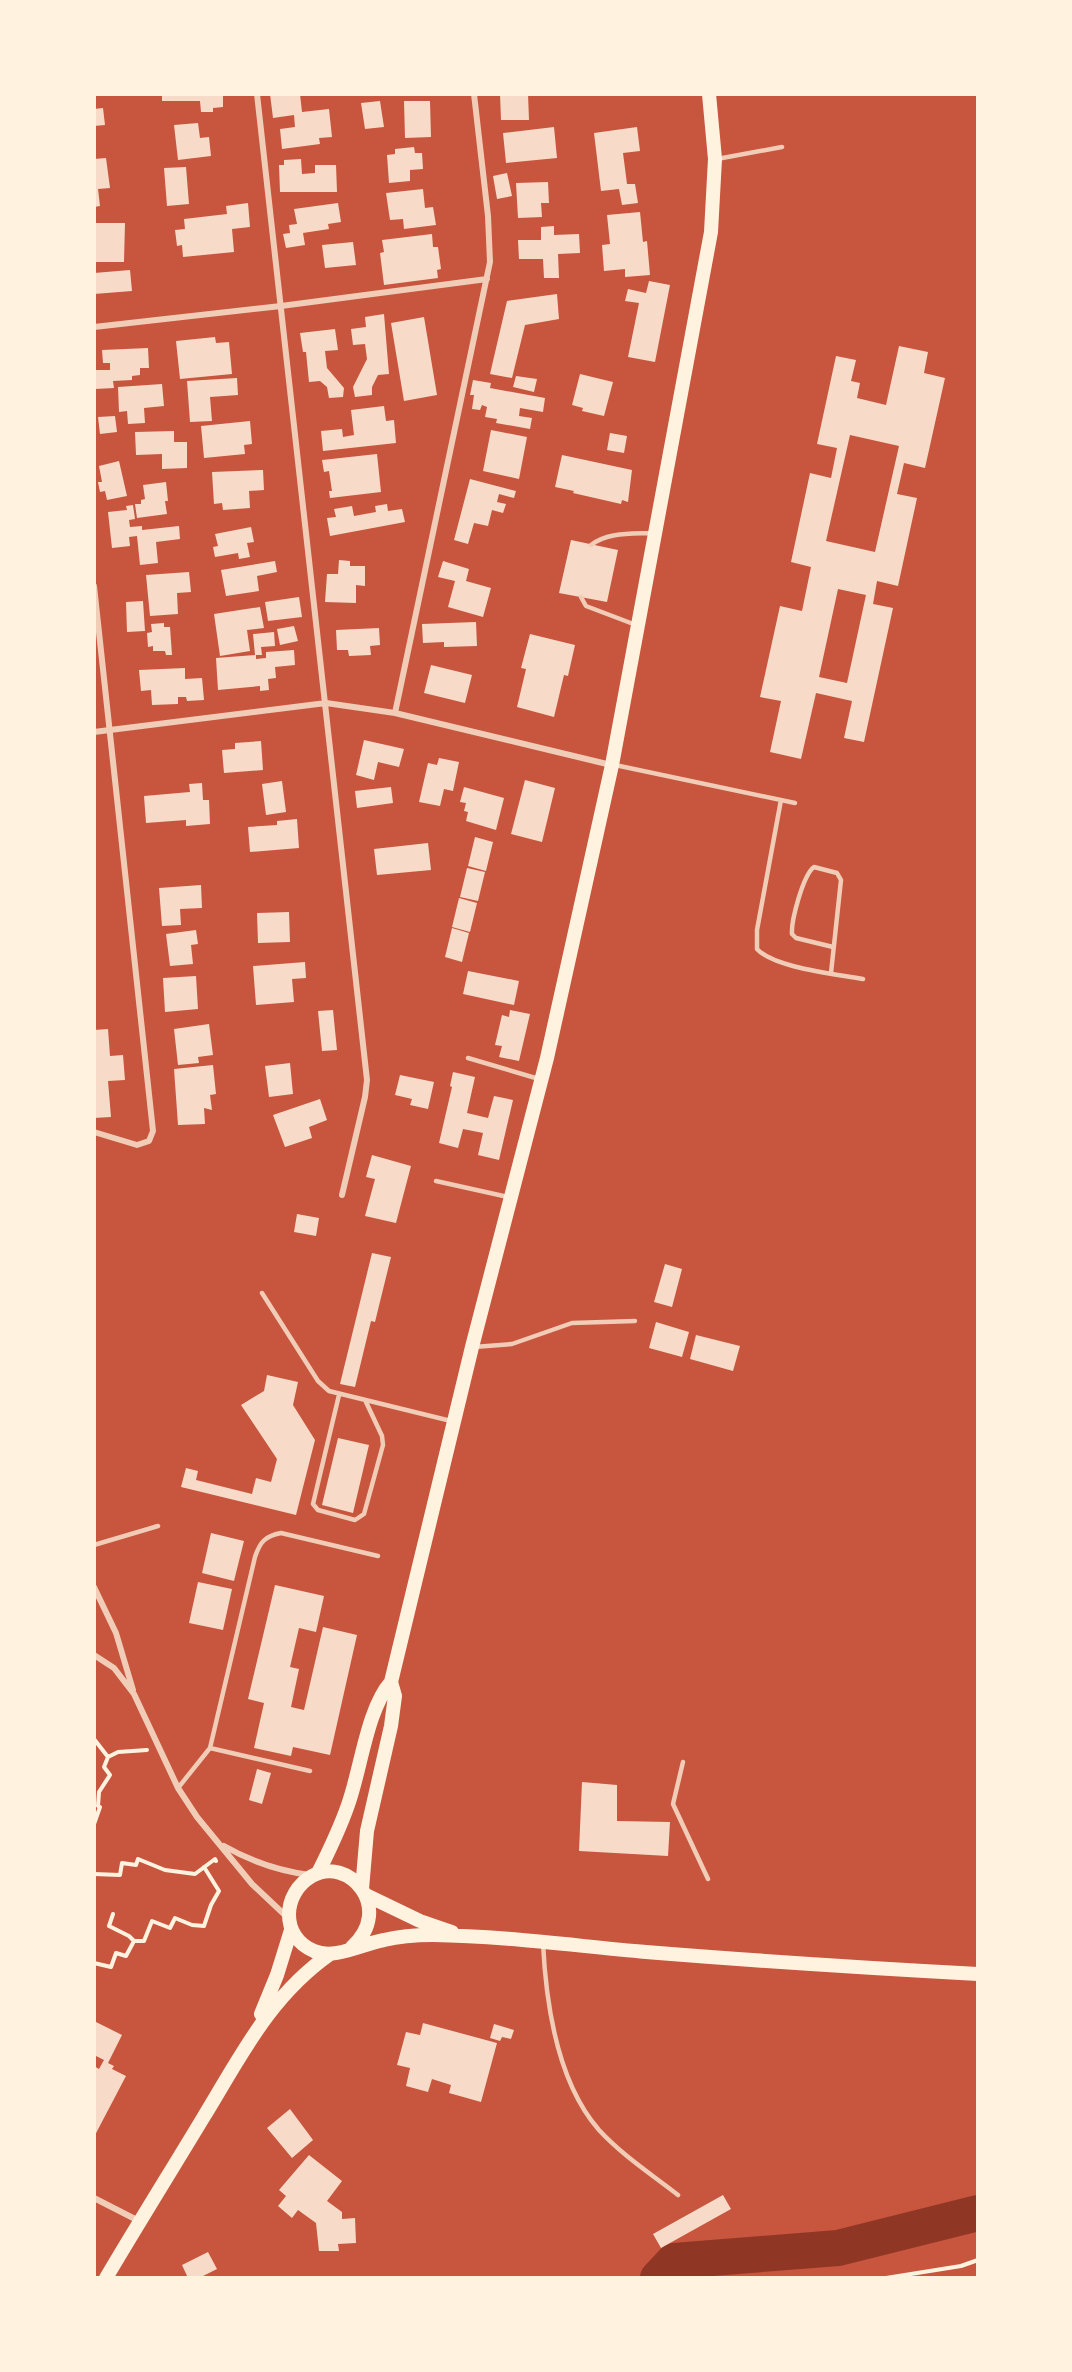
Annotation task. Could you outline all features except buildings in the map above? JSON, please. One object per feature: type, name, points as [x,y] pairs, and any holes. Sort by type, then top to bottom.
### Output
[{"type":"main road","points":[[315,1874],[349,1804],[372,1719],[382,1692],[391,1682],[472,1347],[541,1080],[612,765],[710,242],[715,159],[709,94]]},
{"type":"main road","points":[[290,1924],[301,1943],[315,1952],[330,1954],[342,1953],[352,1947],[361,1940],[367,1929],[370,1906],[364,1892],[367,1831],[394,1706],[395,1696],[391,1682]]},
{"type":"main road","points":[[254,2033],[277,1975],[290,1924],[290,1900],[299,1885],[315,1874],[334,1872],[350,1878],[364,1892],[420,1921],[462,1936]]},
{"type":"main road","points":[[352,1947],[401,1937],[462,1936],[781,1964],[978,1974]]},
{"type":"main road","points":[[106,2277],[254,2033],[293,1984],[330,1954]]},
{"type":"street","points":[[257,94],[367,1080],[342,1195]]},
{"type":"street","points":[[395,713],[487,279],[490,246],[474,94]]},
{"type":"street","points":[[94,327],[281,306],[487,279]]},
{"type":"street","points":[[94,586],[153,1131],[149,1141],[137,1145],[94,1132]]},
{"type":"street","points":[[94,732],[326,703],[395,713],[612,765]]},
{"type":"street","points":[[94,1587],[116,1633],[134,1694],[178,1788],[197,1817],[252,1884],[290,1924]]},
{"type":"street","points":[[94,1655],[114,1668],[134,1694]]},
{"type":"street","points":[[221,1844],[248,1860],[263,1865],[283,1871],[315,1874]]},
{"type":"street","points":[[94,2198],[140,2222]]},
{"type":"lane","points":[[715,159],[782,147]]},
{"type":"lane","points":[[591,545],[599,538],[656,532]]},
{"type":"lane","points":[[581,597],[586,606],[639,626]]},
{"type":"lane","points":[[612,765],[795,803]]},
{"type":"lane","points":[[781,800],[757,930],[757,949],[768,958],[803,968],[863,979]]},
{"type":"lane","points":[[831,973],[841,880],[837,873],[814,867],[809,871],[798,900],[791,931],[796,938],[833,947]]},
{"type":"lane","points":[[468,1058],[541,1080]]},
{"type":"lane","points":[[436,1181],[511,1198]]},
{"type":"lane","points":[[262,1293],[323,1387],[339,1395],[454,1422]]},
{"type":"lane","points":[[472,1347],[512,1344],[572,1323],[635,1321]]},
{"type":"lane","points":[[339,1395],[313,1504],[318,1510],[355,1520],[364,1514],[383,1452],[382,1436],[366,1402]]},
{"type":"lane","points":[[94,1545],[158,1526]]},
{"type":"lane","points":[[178,1788],[210,1748],[255,1557],[259,1545],[267,1535],[280,1533],[378,1556]]},
{"type":"lane","points":[[210,1748],[310,1771]]},
{"type":"lane","points":[[683,1762],[673,1804],[708,1879]]},
{"type":"lane","points":[[543,1943],[544,1971],[559,2054],[582,2108],[613,2144],[678,2195]]},
{"type":"path","points":[[94,1739],[108,1757]]},
{"type":"path","points":[[94,1824],[100,1807],[97,1792],[110,1775],[104,1767],[108,1757],[118,1752],[159,1748]]},
{"type":"path","points":[[94,1874],[120,1875],[122,1863],[136,1865],[138,1859],[165,1870],[183,1874],[195,1874],[204,1867],[219,1891],[211,1905],[204,1926],[192,1925],[175,1918],[170,1928],[152,1921],[144,1941],[134,1941],[109,1926],[113,1914]]},
{"type":"path","points":[[94,1963],[111,1967],[116,1953],[126,1956],[134,1941]]},
{"type":"path","points":[[886,2277],[961,2266],[978,2260]]},
{"type":"waterway","points":[[658,2278],[674,2261],[838,2248],[978,2213]]}]
